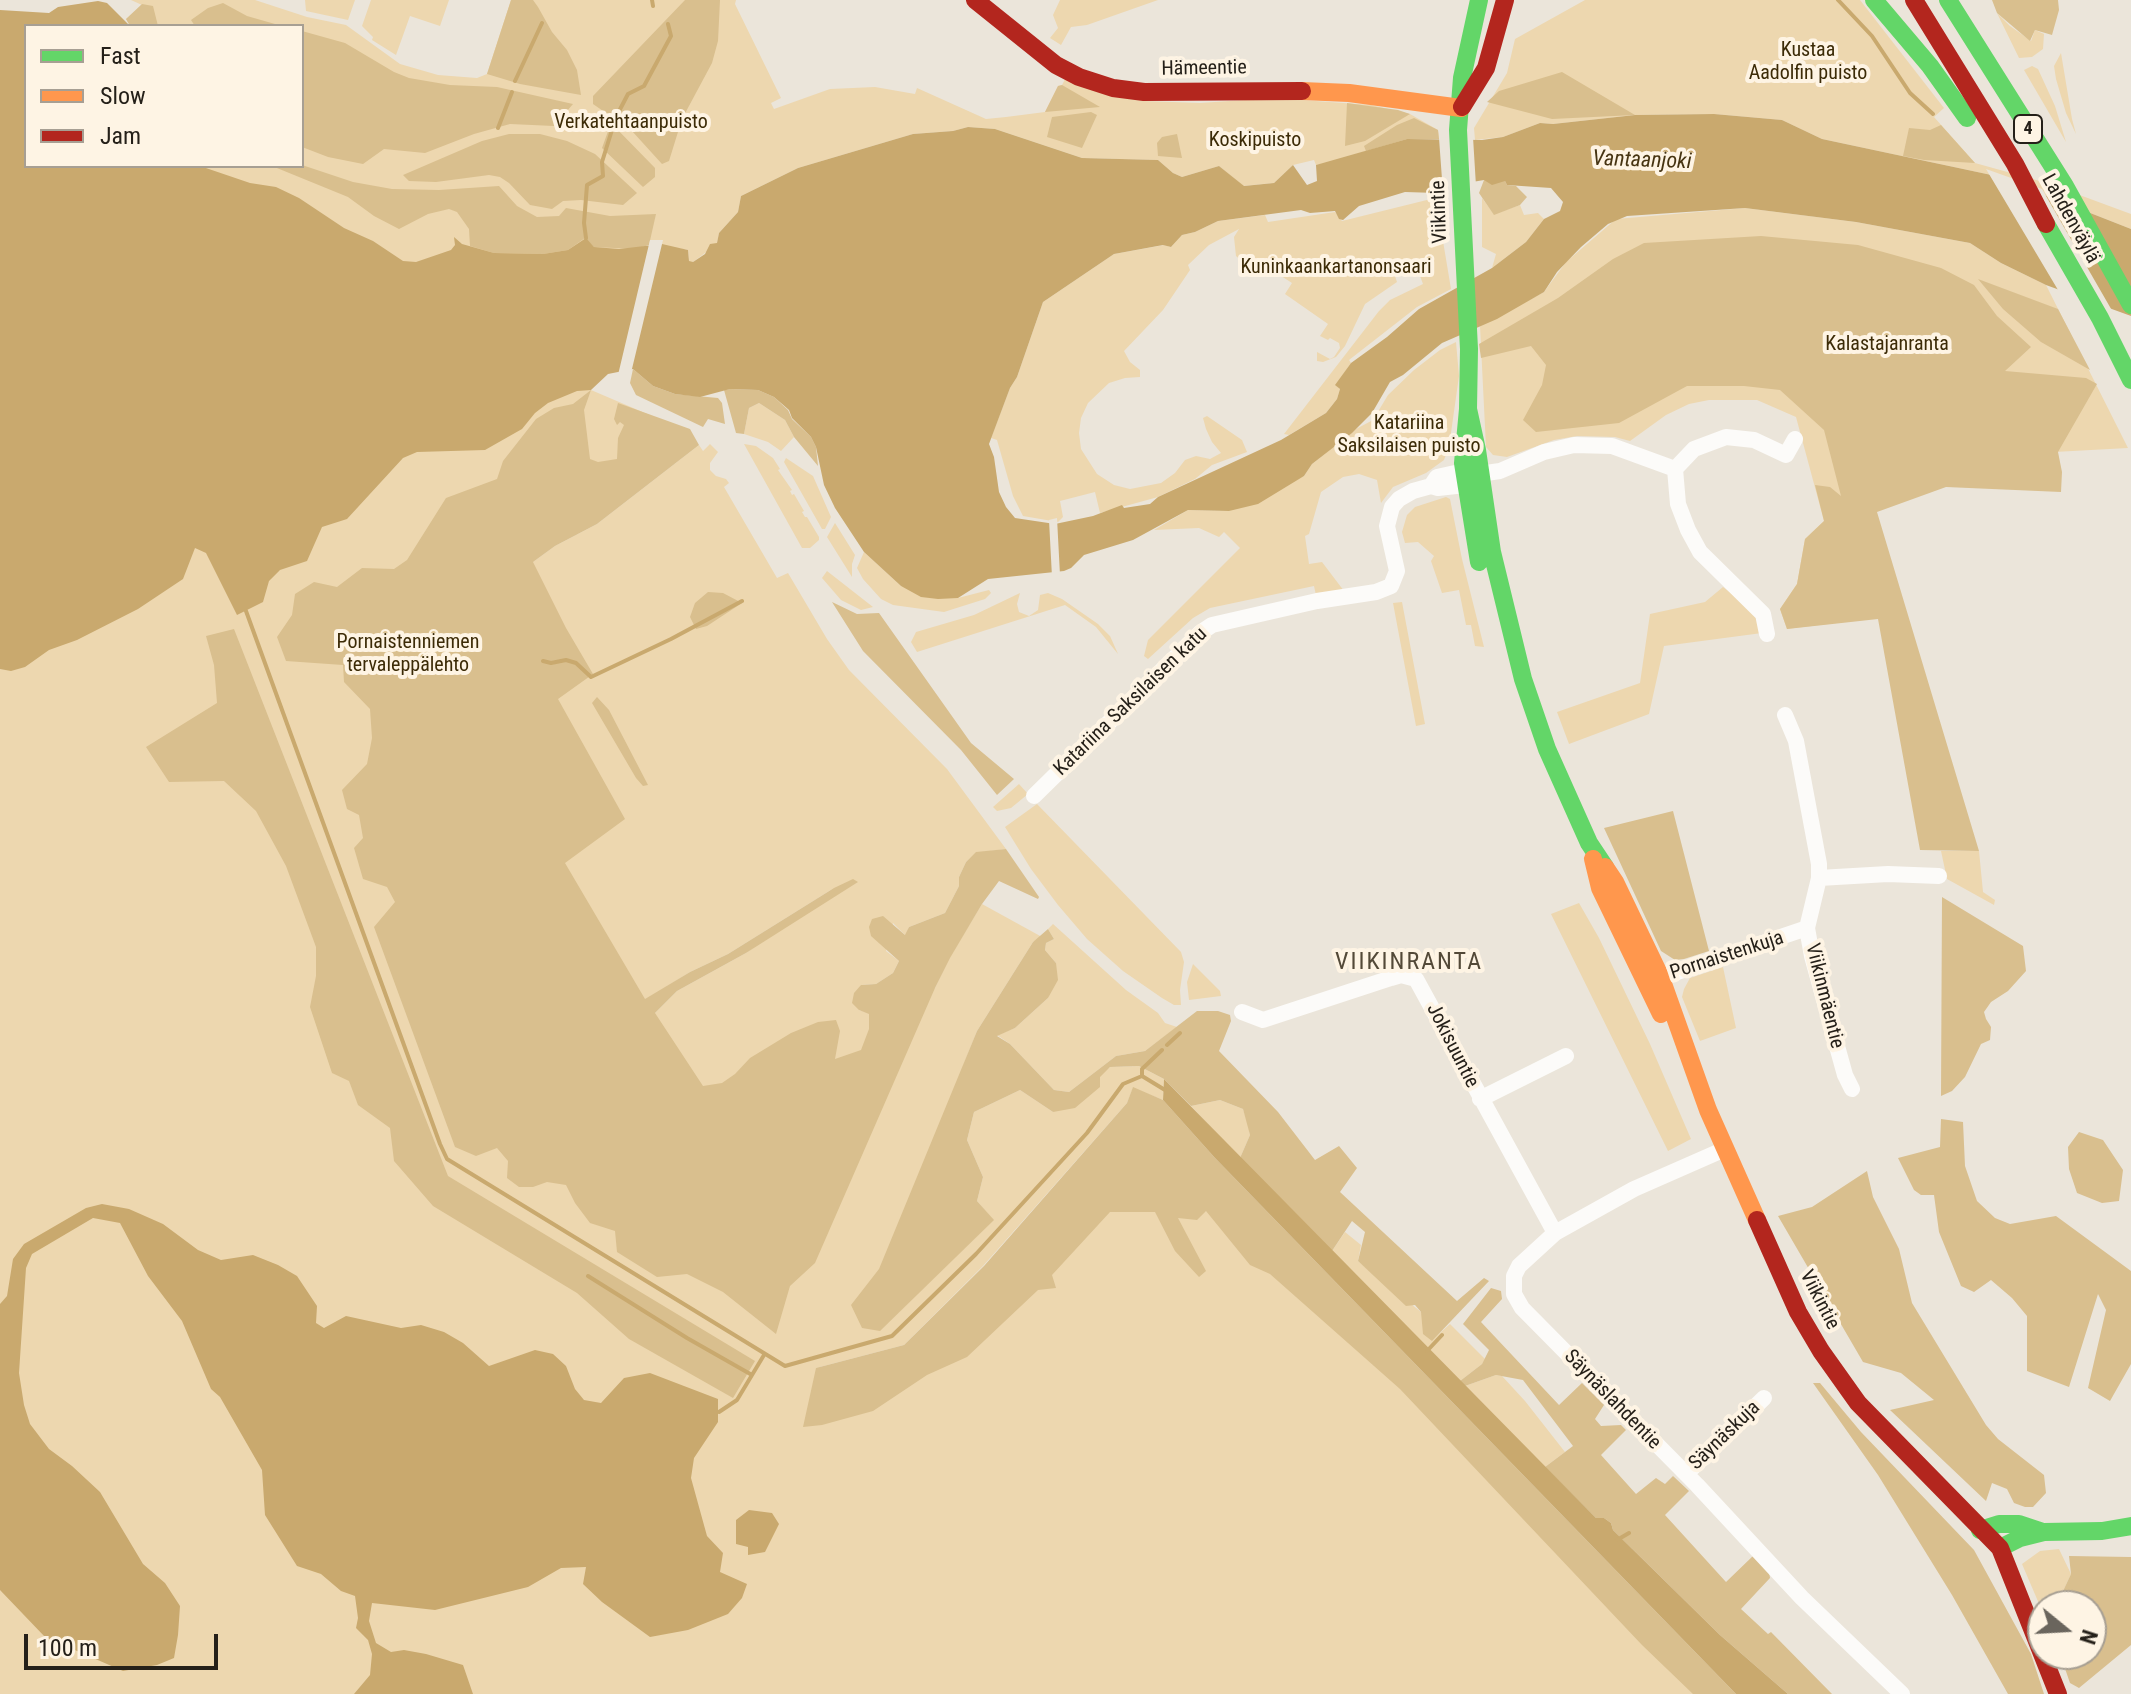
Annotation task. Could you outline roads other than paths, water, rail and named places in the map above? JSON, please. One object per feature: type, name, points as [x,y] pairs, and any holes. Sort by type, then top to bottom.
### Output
[{"type":"main road","name":"Hämeentie","points":[[975,0],[1056,65],[1079,77],[1113,88],[1144,92],[1290,90],[1349,93],[1461,108]]},
{"type":"main road","name":"Viikintie","points":[[1479,0],[1462,78],[1459,138],[1469,349],[1468,409],[1463,446],[1512,625],[1517,659],[1547,749],[1589,843],[1600,888],[1653,980],[1798,1312],[1858,1403],[2000,1548],[2058,1694]]},
{"type":"main road","points":[[1461,108],[1486,68],[1505,0]]},
{"type":"main road","points":[[1874,0],[1930,66],[1988,152],[2046,224]]},
{"type":"main road","name":"Lahdenväylä","points":[[1914,0],[2015,164],[2131,380]]},
{"type":"main road","name":"Lahdenväylä","points":[[1948,0],[2065,186],[2131,305]]},
{"type":"main road","points":[[1970,0],[2018,87],[2065,186]]},
{"type":"main road","points":[[1980,1530],[1999,1524],[2019,1524],[2044,1532]]},
{"type":"main road","points":[[2000,1548],[2020,1538],[2044,1532],[2102,1531],[2131,1526]]},
{"type":"main road","name":"Viikintie","points":[[1980,1530],[2000,1578],[2018,1599]]},
{"type":"street","points":[[1767,634],[1763,614],[1700,552],[1678,504],[1675,469],[1694,449],[1726,437],[1754,440],[1786,455],[1795,439]]},
{"type":"street","name":"Katariina Saksilaisen katu","points":[[1034,796],[1212,625],[1317,601],[1376,592],[1391,586],[1397,571],[1387,526],[1392,507],[1405,494],[1431,486],[1437,477],[1469,476],[1513,468],[1557,448],[1589,445],[1612,446],[1675,469]]},
{"type":"street","name":"Viikinmäentie","points":[[1785,715],[1796,741],[1819,864],[1819,878],[1807,928],[1812,956],[1841,1061],[1852,1089]]},
{"type":"street","points":[[1819,878],[1888,874],[1939,876]]},
{"type":"street","name":"Pornaistenkuja","points":[[1653,980],[1807,928]]},
{"type":"street","name":"Jokisuuntie","points":[[1242,1012],[1263,1020],[1391,978],[1410,976],[1420,983],[1555,1233]]},
{"type":"street","points":[[1480,1099],[1566,1056]]},
{"type":"street","name":"Säynäslahdentie","points":[[1725,1149],[1634,1189],[1555,1233],[1519,1266],[1514,1276],[1514,1294],[1522,1308],[1686,1474],[1802,1598],[1902,1694]]},
{"type":"street","name":"Säynäskuja","points":[[1686,1474],[1764,1398]]},
{"type":"water","name":"Vantaanjoki","points":[[98,1],[107,3],[128,24],[24,24],[24,168],[206,168],[250,183],[276,187],[403,261],[416,262],[451,250],[455,245],[454,237],[462,244],[494,253],[543,254],[568,250],[586,238],[594,247],[619,249],[662,244],[688,250],[689,261],[693,262],[705,254],[710,244],[717,243],[719,233],[738,212],[741,196],[798,168],[913,134],[968,127],[995,129],[1082,158],[1158,160],[1182,177],[1219,166],[1244,186],[1274,183],[1293,165],[1307,185],[1317,181],[1316,165],[1407,139],[1482,140],[1503,137],[1540,123],[1635,115],[1714,114],[1782,120],[1822,139],[1996,176],[2131,229],[2131,316],[2046,285],[2001,263],[1970,243],[1856,222],[1745,208],[1627,216],[1608,224],[1581,247],[1557,272],[1544,292],[1497,319],[1442,343],[1390,382],[1372,413],[1352,433],[1312,464],[1304,476],[1258,504],[1229,511],[1188,510],[1133,540],[1084,555],[1064,571],[988,579],[958,598],[938,599],[921,597],[901,586],[864,552],[824,485],[811,437],[774,397],[758,390],[730,389],[700,397],[675,394],[653,386],[633,369],[608,374],[591,390],[577,391],[548,403],[522,429],[485,450],[417,452],[403,458],[347,519],[322,527],[307,561],[280,570],[269,581],[263,602],[237,615],[206,553],[195,548],[183,579],[138,609],[77,640],[49,650],[25,667],[11,671],[0,669],[0,10],[49,13],[58,7]],"holes":[[[1484,180],[1492,185],[1505,181],[1507,185],[1551,188],[1563,202],[1560,211],[1544,219],[1526,242],[1492,268],[1419,309],[1351,363],[1335,385],[1340,389],[1337,399],[1326,413],[1281,440],[1158,497],[1150,504],[1124,508],[1122,505],[1093,516],[1055,524],[1015,518],[1006,507],[999,492],[989,444],[1043,302],[1114,254],[1163,245],[1171,247],[1182,235],[1218,221],[1301,210],[1310,213],[1335,211],[1343,220],[1359,206],[1405,192],[1437,193],[1443,187]]]},
{"type":"water","points":[[1164,1079],[1596,1518],[1604,1518],[1611,1523],[1613,1530],[1720,1635],[1788,1694],[1736,1694],[1215,1158],[1163,1100]]},
{"type":"water","points":[[102,1204],[129,1209],[163,1224],[198,1250],[221,1260],[253,1255],[278,1265],[297,1276],[317,1306],[316,1323],[324,1328],[346,1316],[401,1328],[421,1325],[444,1332],[463,1343],[489,1366],[535,1350],[553,1354],[566,1366],[575,1389],[584,1400],[601,1403],[624,1378],[650,1373],[718,1399],[718,1422],[694,1458],[691,1478],[707,1536],[723,1553],[720,1572],[747,1584],[742,1598],[728,1614],[688,1630],[650,1637],[583,1584],[586,1567],[561,1568],[528,1587],[435,1610],[372,1603],[369,1621],[376,1643],[391,1652],[404,1650],[463,1665],[473,1694],[354,1694],[370,1675],[372,1654],[368,1640],[356,1628],[355,1596],[341,1591],[321,1574],[297,1566],[265,1515],[262,1470],[220,1397],[211,1389],[182,1321],[148,1276],[120,1223],[93,1218],[32,1254],[26,1268],[19,1373],[24,1405],[30,1424],[49,1449],[100,1492],[143,1564],[165,1583],[180,1606],[178,1635],[174,1658],[157,1665],[123,1671],[45,1637],[0,1590],[0,1304],[7,1296],[13,1259],[24,1244],[86,1208]]},
{"type":"water","points":[[749,1510],[772,1513],[779,1524],[765,1552],[748,1555],[748,1547],[736,1544],[736,1520]]},
{"type":"waterway","points":[[652,0],[653,6]]},
{"type":"waterway","points":[[1838,0],[1872,36],[1910,93],[1933,114]]},
{"type":"waterway","points":[[515,81],[542,23]]},
{"type":"waterway","points":[[586,238],[587,185],[603,176],[602,162],[616,117],[628,94],[644,86],[671,36],[668,24]]},
{"type":"waterway","points":[[498,128],[512,92]]},
{"type":"waterway","points":[[543,661],[576,663],[591,677],[742,601]]},
{"type":"waterway","points":[[246,611],[447,1159],[785,1366],[892,1336],[976,1254],[1087,1133],[1123,1084],[1142,1076],[1165,1090]]},
{"type":"waterway","points":[[1167,1045],[1180,1033]]},
{"type":"waterway","points":[[1142,1076],[1142,1069],[1162,1050]]},
{"type":"waterway","points":[[588,1276],[752,1375]]},
{"type":"waterway","points":[[1427,1351],[1442,1335]]},
{"type":"waterway","points":[[719,1412],[737,1400],[764,1355]]},
{"type":"waterway","points":[[1617,1540],[1629,1533]]},
{"type":"district","name":"VIIKINRANTA","points":[[1409,963]]},
{"type":"park label","name":"Kustaa Aadolfin puisto","points":[[1808,62]]},
{"type":"park label","name":"Verkatehtaanpuisto","points":[[631,123]]},
{"type":"park label","name":"Koskipuisto","points":[[1255,141]]},
{"type":"park label","name":"Kuninkaankartanonsaari","points":[[1336,268]]},
{"type":"park label","name":"Kalastajanranta","points":[[1887,345]]},
{"type":"park label","name":"Katariina Saksilaisen puisto","points":[[1409,436]]},
{"type":"park label","name":"Pornaistenniemen tervaleppälehto","points":[[408,654]]}]
